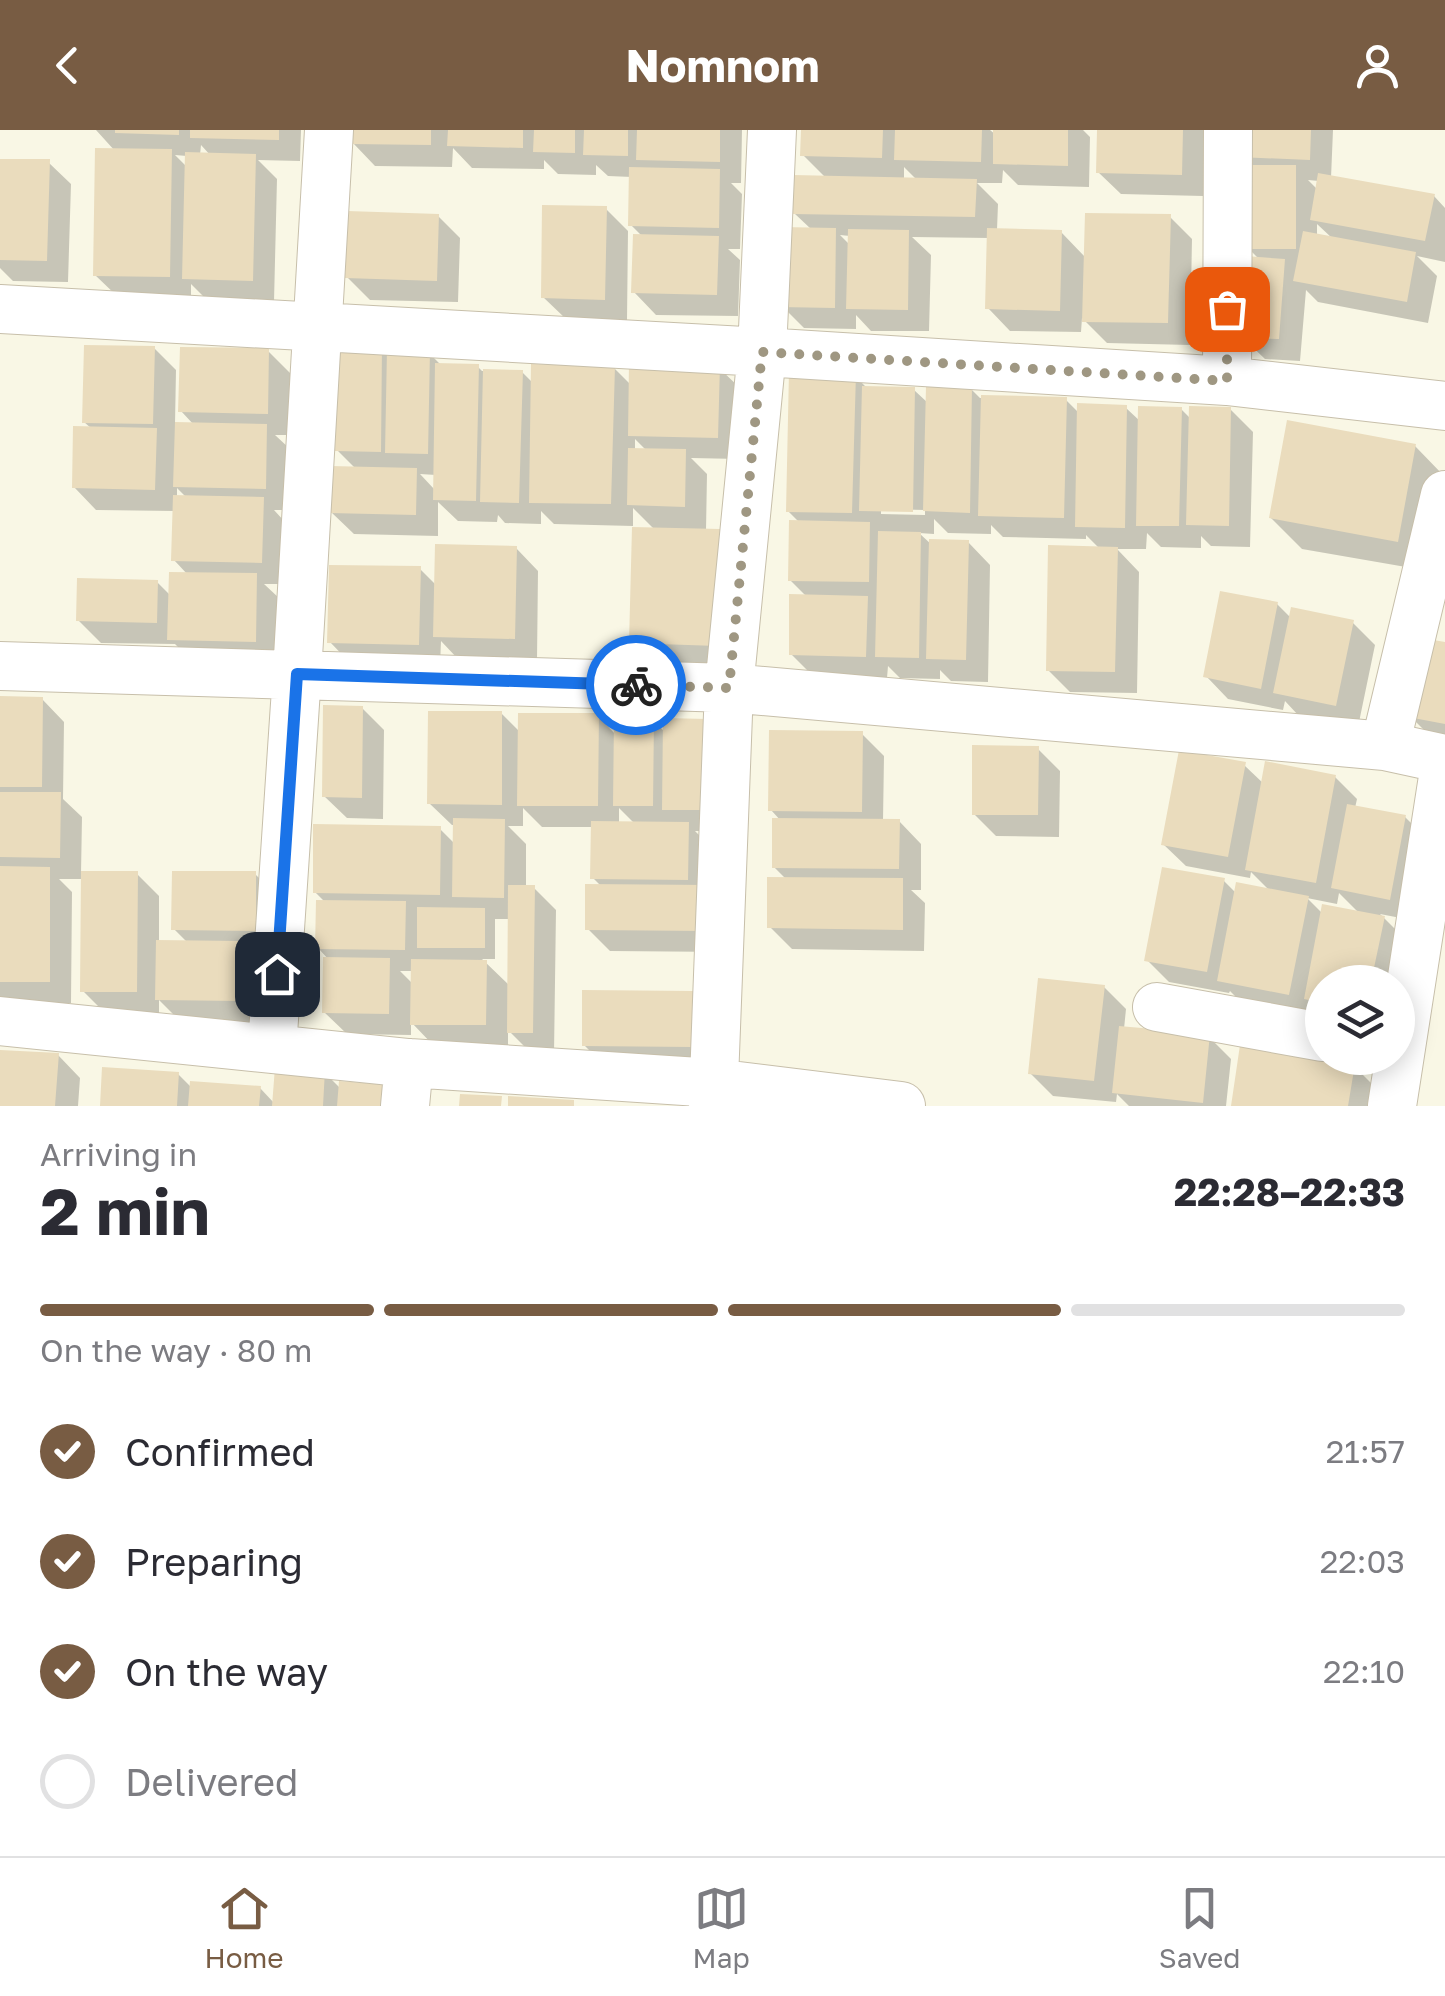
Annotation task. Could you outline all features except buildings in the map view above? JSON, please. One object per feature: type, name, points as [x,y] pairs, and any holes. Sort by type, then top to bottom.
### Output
[{"type":"street","points":[[272,1050],[329,130]]},
{"type":"street","points":[[714,1095],[729,688],[762,352],[772,130]]},
{"type":"street","points":[[1227,381],[1228,130]]},
{"type":"street","points":[[0,308],[1227,381],[1445,406]]},
{"type":"street","points":[[1385,746],[1445,495]]},
{"type":"street","points":[[0,666],[729,688],[1385,746],[1445,761],[1413,965]]},
{"type":"street","points":[[1157,1007],[1305,1034]]},
{"type":"street","points":[[0,1022],[272,1050],[407,1084],[901,1106]]},
{"type":"street","points":[[1392,1106],[1396,1075]]},
{"type":"way so far","points":[[636,685],[729,688],[762,352],[1227,381],[1227,309]]},
{"type":"route","points":[[277,974],[297,674],[636,685]]}]
